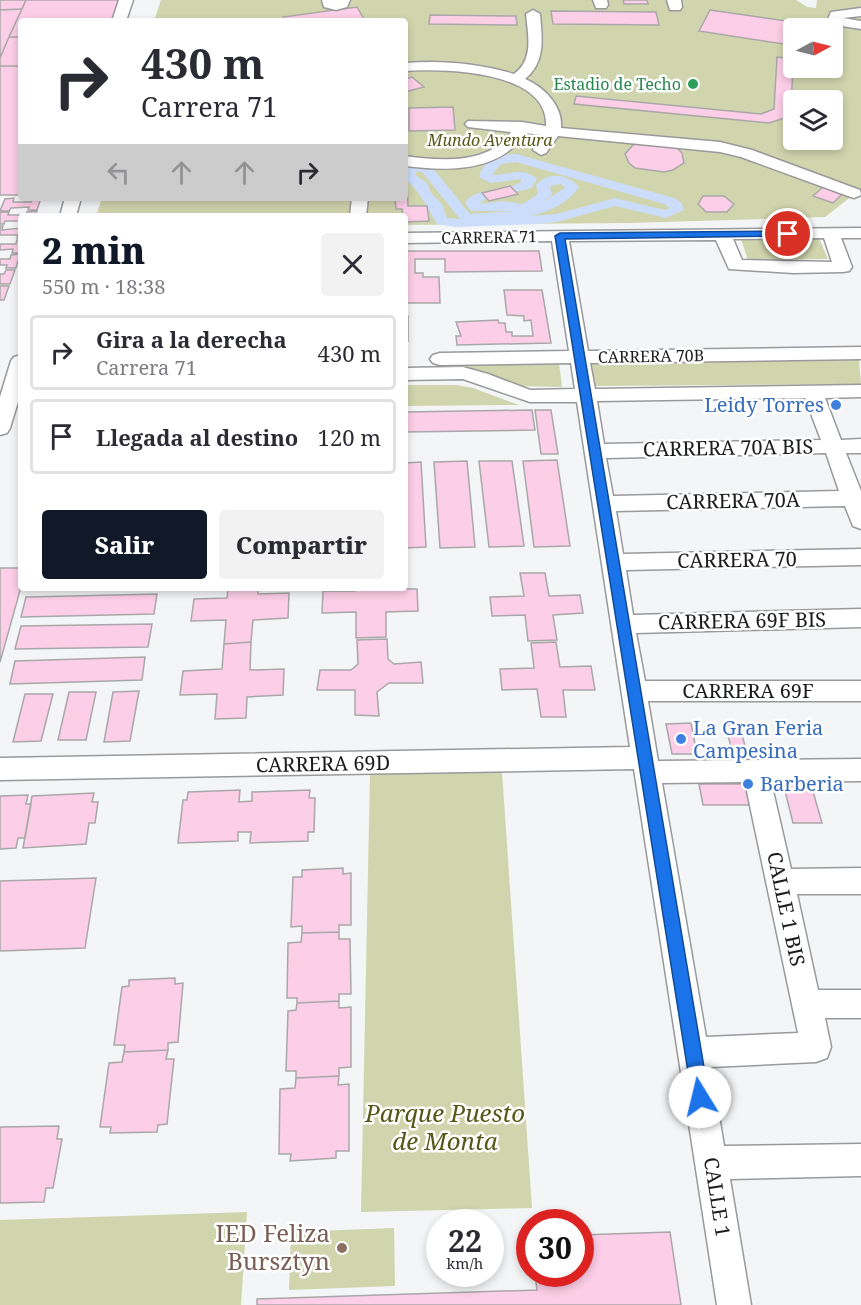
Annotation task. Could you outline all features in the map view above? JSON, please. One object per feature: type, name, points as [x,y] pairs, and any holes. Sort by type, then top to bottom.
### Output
[{"type":"street","points":[[120,18],[126,0]]},
{"type":"street","points":[[131,18],[137,0]]},
{"type":"street","points":[[329,0],[330,5],[336,6],[342,4],[343,0]]},
{"type":"street","points":[[861,12],[843,12],[835,18],[840,22],[861,25]]},
{"type":"street","points":[[514,80],[529,71],[532,62],[535,41],[533,14]]},
{"type":"street","points":[[408,67],[458,66],[488,71],[514,80],[532,90],[545,101],[553,114],[554,129],[541,150]]},
{"type":"street","points":[[473,123],[554,129],[720,147],[746,153],[854,193]]},
{"type":"street","points":[[408,161],[434,165],[480,159],[512,143],[522,127]]},
{"type":"street","name":"CARRERA 71","points":[[408,238],[861,233]]},
{"type":"street","points":[[723,235],[735,265],[793,268],[843,267],[831,234]]},
{"type":"street","name":"CALLE 1","points":[[560,236],[734,1305]]},
{"type":"street","name":"CARRERA 70B","points":[[408,360],[861,353]]},
{"type":"street","points":[[0,364],[16,371],[0,428]]},
{"type":"street","name":"CARRERA 70B","points":[[408,374],[466,374],[530,396],[861,391]]},
{"type":"street","points":[[813,392],[832,446],[857,499],[861,521]]},
{"type":"street","name":"CARRERA 70A BIS","points":[[596,451],[861,446]]},
{"type":"street","name":"CARRERA 70A","points":[[604,504],[857,499]]},
{"type":"street","name":"CARRERA 70","points":[[614,562],[861,557]]},
{"type":"street","name":"CARRERA 69F BIS","points":[[624,624],[861,618]]},
{"type":"street","name":"CARRERA 69F","points":[[635,691],[861,691]]},
{"type":"street","name":"CARRERA 69D","points":[[0,769],[647,765],[756,771],[861,770]]},
{"type":"street","name":"CALLE 1 BIS","points":[[693,1053],[816,1047],[756,771]]},
{"type":"street","points":[[780,882],[861,882]]},
{"type":"street","points":[[807,1004],[861,1004]]},
{"type":"street","points":[[711,1163],[861,1160]]},
{"type":"green space","name":"Mundo Aventura","points":[[161,0],[796,0],[807,7],[816,8],[817,0],[861,0],[861,189],[825,217],[630,223],[408,225],[408,213],[97,213],[101,201],[408,201],[408,18],[155,18]]},
{"type":"green space","points":[[819,238],[828,259],[748,260],[741,239]]},
{"type":"green space","points":[[859,360],[861,384],[592,386],[585,364]]},
{"type":"green space","points":[[445,363],[559,363],[562,387],[510,386]]},
{"type":"green space","points":[[408,385],[456,385],[473,388],[519,405],[408,406]]},
{"type":"green space","name":"Parque Puesto de Monta","points":[[502,772],[532,1208],[361,1212],[370,774]]},
{"type":"green space","points":[[247,1212],[241,1305],[0,1305],[0,1220]]},
{"type":"green space","points":[[394,1228],[395,1286],[289,1290],[291,1232]]},
{"type":"building","points":[[0,0],[26,0],[22,9],[0,10]]},
{"type":"building","points":[[26,0],[123,0],[117,18],[18,18],[18,37],[9,37]]},
{"type":"building","points":[[623,0],[647,0],[648,4],[624,4]]},
{"type":"building","points":[[357,7],[363,18],[284,18]]},
{"type":"building","points":[[22,9],[9,37],[0,58],[0,10]]},
{"type":"building","points":[[710,10],[783,21],[783,44],[699,31]]},
{"type":"building","points":[[551,11],[656,12],[659,25],[553,24]]},
{"type":"building","points":[[430,15],[516,16],[517,25],[429,24]]},
{"type":"building","points":[[9,37],[18,37],[18,66],[0,66],[0,58]]},
{"type":"building","points":[[777,57],[783,58],[783,78],[792,78],[792,90],[783,90],[783,119],[769,123],[574,104],[576,96],[761,114],[774,109]]},
{"type":"building","points":[[0,66],[18,66],[18,195],[0,195]]},
{"type":"building","points":[[412,77],[424,87],[408,91],[408,78]]},
{"type":"building","points":[[453,107],[455,130],[409,131],[409,108]]},
{"type":"building","points":[[641,143],[669,145],[677,148],[682,153],[684,163],[673,170],[664,172],[635,168],[629,163],[625,154],[633,145]]},
{"type":"building","points":[[510,186],[518,194],[489,201],[482,193]]},
{"type":"building","points":[[823,187],[842,194],[833,203],[813,196]]},
{"type":"building","points":[[703,196],[724,196],[734,204],[727,212],[706,212],[698,204]]},
{"type":"building","points":[[14,198],[13,202],[40,201],[37,210],[28,210],[29,207],[0,211],[5,199]]},
{"type":"building","points":[[395,201],[408,201],[408,206],[427,206],[429,221],[408,222],[408,213],[403,213],[402,209],[396,209]]},
{"type":"building","points":[[0,212],[9,212],[8,215],[18,215],[18,221],[5,221],[4,224],[0,224]]},
{"type":"building","points":[[0,226],[3,226],[2,230],[18,228],[18,235],[0,235]]},
{"type":"building","points":[[18,240],[18,253],[12,253],[13,249],[0,250],[0,244],[16,244]]},
{"type":"building","points":[[408,251],[539,251],[542,271],[445,272],[445,259],[415,259],[415,273],[423,273],[423,277],[439,277],[440,303],[408,303]]},
{"type":"building","points":[[18,254],[16,268],[6,268],[7,265],[0,265],[0,259],[10,259],[11,255]]},
{"type":"building","points":[[6,270],[15,270],[10,284],[0,284],[0,274],[4,274]]},
{"type":"building","points":[[0,286],[9,286],[4,300],[0,300]]},
{"type":"building","points":[[504,290],[542,290],[551,343],[457,345],[456,336],[461,336],[456,322],[498,320],[499,323],[505,323],[506,332],[512,332],[512,336],[533,336],[531,320],[524,321],[524,316],[507,315]]},
{"type":"building","points":[[532,410],[535,430],[408,432],[408,412]]},
{"type":"building","points":[[535,410],[551,410],[558,454],[541,454]]},
{"type":"building","points":[[557,460],[570,546],[534,547],[523,461]]},
{"type":"building","points":[[467,461],[475,547],[440,548],[434,462]]},
{"type":"building","points":[[479,461],[512,461],[524,546],[489,547]]},
{"type":"building","points":[[421,462],[426,547],[408,548],[408,463]]},
{"type":"building","points":[[0,568],[18,568],[18,591],[20,591],[0,662]]},
{"type":"building","points":[[520,573],[545,573],[549,596],[580,595],[583,613],[553,615],[557,640],[528,641],[525,615],[492,616],[490,597],[524,596]]},
{"type":"building","points":[[408,589],[417,589],[418,611],[386,612],[386,637],[356,638],[356,612],[322,613],[323,591],[408,591]]},
{"type":"building","points":[[228,591],[258,591],[258,594],[289,593],[288,618],[253,620],[251,642],[224,644],[226,620],[191,621],[194,599],[227,598]]},
{"type":"building","points":[[157,594],[154,614],[21,617],[26,597]]},
{"type":"building","points":[[152,624],[148,647],[15,649],[21,626]]},
{"type":"building","points":[[387,639],[388,659],[394,664],[421,662],[423,683],[389,683],[377,692],[379,716],[355,715],[355,690],[317,690],[320,670],[351,670],[358,664],[357,640]]},
{"type":"building","points":[[251,642],[250,670],[284,669],[283,695],[247,697],[246,718],[215,719],[217,694],[180,695],[183,671],[222,669],[224,644]]},
{"type":"building","points":[[556,642],[560,667],[591,666],[595,690],[563,690],[566,717],[541,717],[537,689],[502,690],[500,669],[534,668],[531,643]]},
{"type":"building","points":[[145,657],[142,680],[10,684],[15,661]]},
{"type":"building","points":[[139,691],[130,741],[104,742],[113,692]]},
{"type":"building","points":[[69,692],[96,692],[86,740],[58,740]]},
{"type":"building","points":[[25,694],[53,694],[41,741],[13,742]]},
{"type":"building","name":"La Gran Feria Campesina","points":[[691,723],[697,754],[672,754],[666,724]]},
{"type":"building","points":[[739,724],[747,753],[733,754],[725,725]]},
{"type":"building","points":[[808,774],[822,823],[793,823],[781,775]]},
{"type":"building","points":[[699,784],[751,784],[756,805],[703,805]]},
{"type":"building","points":[[240,790],[239,802],[252,801],[252,792],[310,790],[309,798],[315,798],[314,832],[308,832],[308,841],[250,843],[251,832],[238,832],[238,841],[178,843],[183,800],[187,800],[188,792]]},
{"type":"building","points":[[94,793],[92,802],[98,802],[95,823],[89,823],[86,844],[23,848],[32,796]]},
{"type":"building","points":[[28,795],[26,804],[31,804],[25,838],[18,838],[16,848],[0,849],[0,796]]},
{"type":"building","points":[[343,868],[343,874],[351,873],[351,925],[339,925],[339,932],[302,933],[302,926],[291,927],[293,877],[302,877],[302,870]]},
{"type":"building","points":[[96,878],[85,948],[0,951],[0,881]]},
{"type":"building","points":[[339,932],[339,939],[350,939],[351,994],[339,994],[339,1001],[297,1003],[297,998],[287,998],[288,943],[301,942],[302,933]]},
{"type":"building","points":[[175,978],[175,984],[183,983],[178,1042],[168,1043],[168,1050],[124,1052],[125,1045],[114,1045],[122,987],[129,986],[129,980]]},
{"type":"building","points":[[339,1001],[339,1008],[351,1007],[351,1067],[339,1068],[339,1076],[296,1078],[296,1071],[286,1071],[288,1011],[296,1010],[297,1003]]},
{"type":"building","points":[[168,1050],[166,1059],[174,1059],[167,1124],[158,1125],[157,1132],[110,1133],[111,1127],[100,1127],[109,1063],[122,1062],[124,1052]]},
{"type":"building","points":[[339,1076],[338,1085],[349,1084],[349,1151],[336,1151],[336,1158],[290,1161],[291,1154],[279,1154],[280,1089],[295,1088],[296,1078]]},
{"type":"building","points":[[59,1126],[57,1139],[62,1139],[53,1188],[46,1188],[44,1202],[0,1203],[0,1127]]},
{"type":"building","points":[[670,1232],[681,1305],[257,1305],[257,1299],[537,1290],[537,1287],[594,1287],[594,1235]]},
{"type":"waterway","points":[[483,196],[473,201],[476,208],[503,205],[525,208],[545,195],[543,185],[548,181],[564,180],[572,187],[559,199],[535,211],[473,218],[466,217],[459,211],[426,169],[414,167],[409,172],[409,176],[422,186],[425,195],[435,204],[442,221],[455,223],[557,218],[615,202],[666,214],[677,210],[676,205],[669,201],[516,158],[501,160],[489,167],[485,177],[491,179],[514,175],[530,179],[526,185],[516,188]]},
{"type":"place","name":"Estadio de Techo","points":[[693,84]]},
{"type":"place","name":"Leidy Torres","points":[[836,405]]},
{"type":"place","name":"La Gran Feria Campesina","points":[[681,739]]},
{"type":"place","name":"Barberia","points":[[748,784]]},
{"type":"place","name":"IED Feliza Bursztyn","points":[[342,1248]]},
{"type":"route","points":[[700,1097],[560,236],[788,234]]}]
